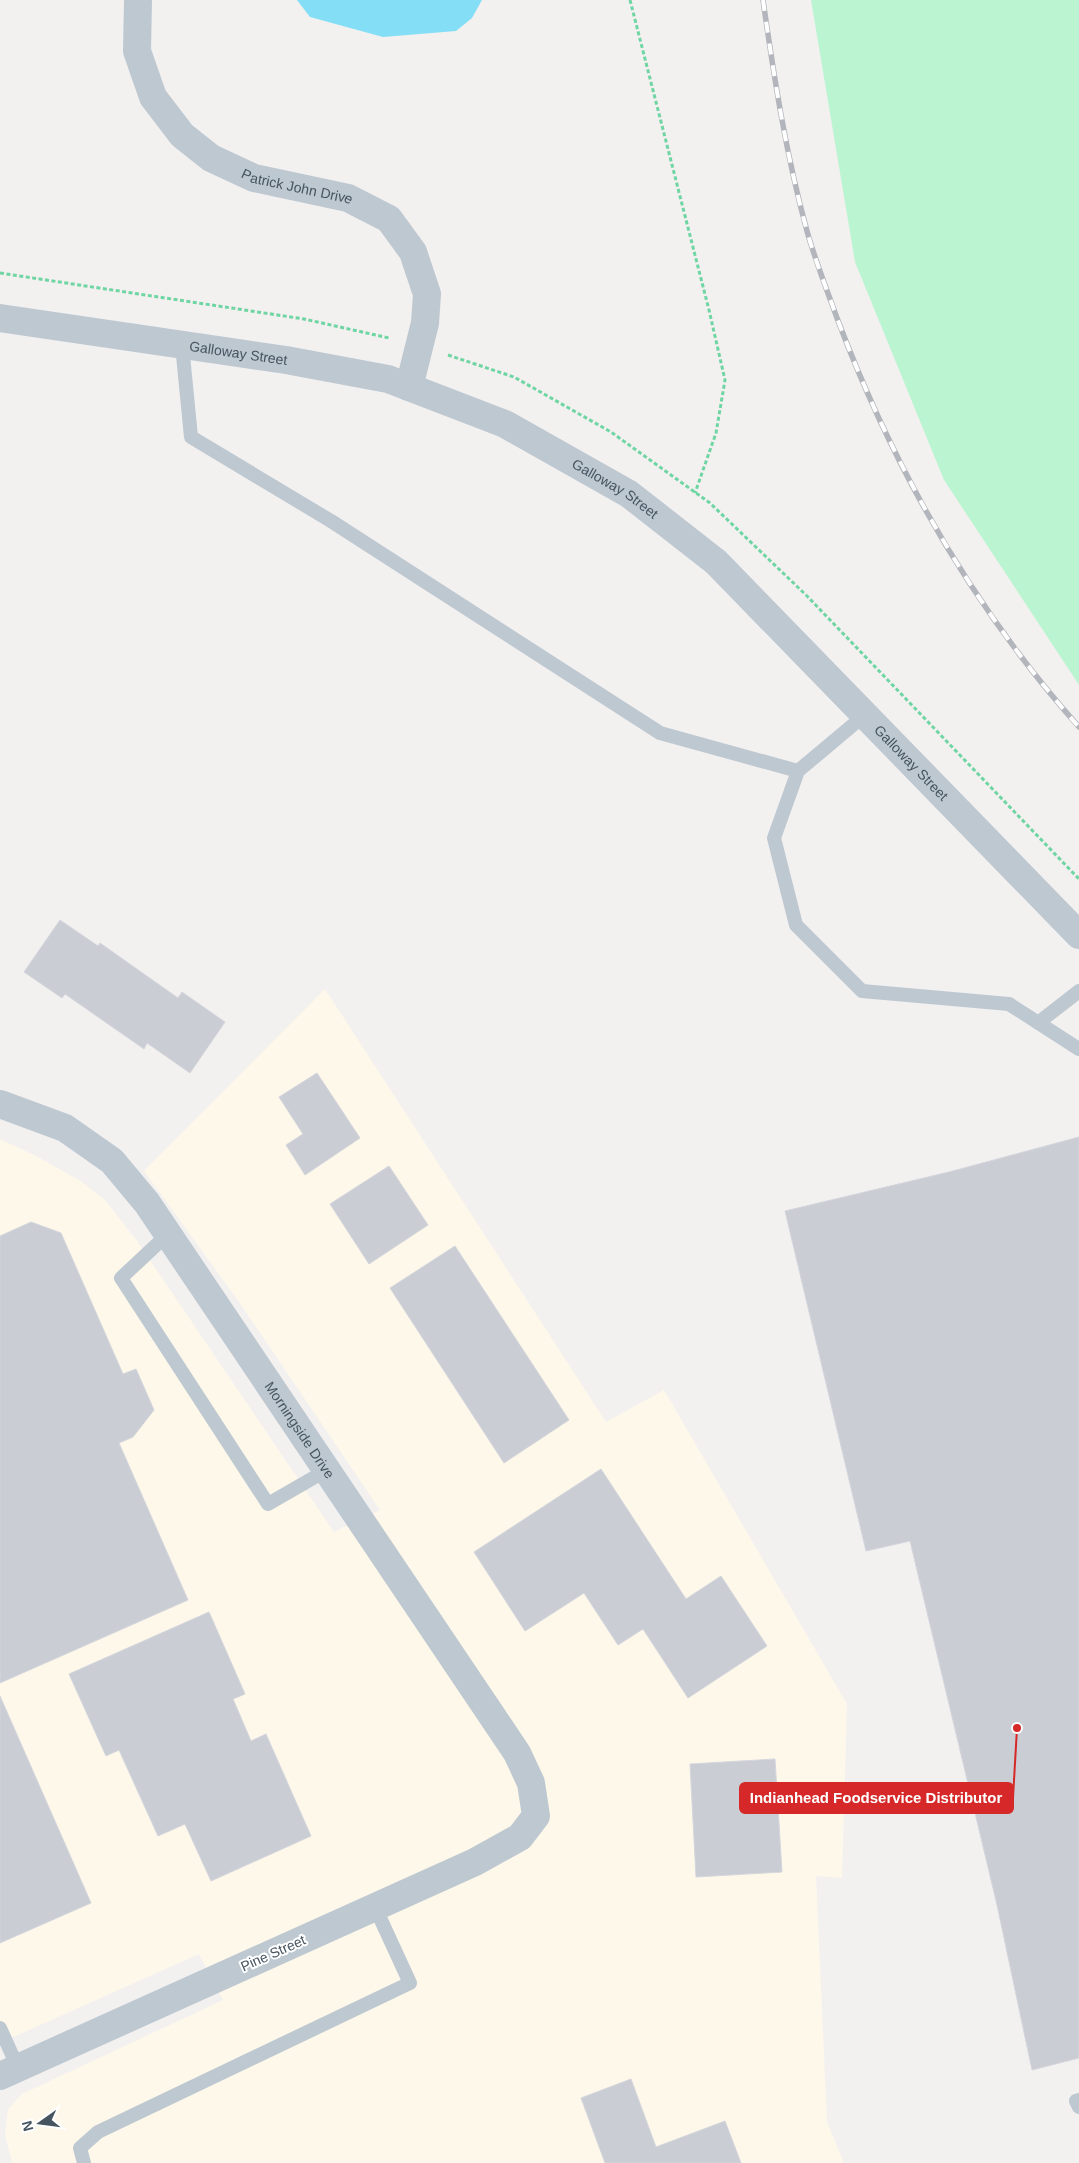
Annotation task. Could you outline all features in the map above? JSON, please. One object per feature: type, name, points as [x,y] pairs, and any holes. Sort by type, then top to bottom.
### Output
[{"type":"street","name":"Patrick John Drive","points":[[138,0],[137,51],[153,97],[182,135],[210,158],[254,178],[348,198],[388,219],[413,252],[427,294],[425,323],[409,387]]},
{"type":"street","name":"Galloway Street","points":[[0,318],[296,361],[388,378],[505,424],[630,494],[716,562],[1079,935]]},
{"type":"street","name":"Morningside Drive","points":[[0,1104],[65,1128],[112,1161],[147,1203],[517,1753],[531,1783],[536,1816]]},
{"type":"street","name":"Pine Street","points":[[9,2072],[475,1862],[520,1838],[536,1816]]},
{"type":"lane","points":[[182,345],[191,437],[331,521],[660,734],[798,771]]},
{"type":"lane","points":[[866,714],[798,771],[774,838],[796,925],[862,991],[1009,1004],[1079,1049]]},
{"type":"lane","points":[[1038,1023],[1079,991]]},
{"type":"lane","points":[[168,1234],[121,1278],[268,1504],[327,1470]]},
{"type":"lane","points":[[84,2163],[80,2148],[98,2132],[410,1983],[375,1907]]},
{"type":"lane","points":[[0,2028],[9,2072]]},
{"type":"lane","points":[[1079,2100],[1076,2101],[1079,2107]]},
{"type":"path","points":[[630,0],[705,291],[724,380],[716,433],[695,493],[710,504],[807,596],[1079,879]]},
{"type":"shaded area","points":[[325,989],[606,1422],[664,1390],[847,1704],[842,1878],[816,1876],[827,2122],[844,2163],[12,2163],[5,2134],[8,2109],[22,2094],[223,2000],[199,1954],[0,2043],[0,1139],[79,1180],[105,1200],[137,1241],[334,1532],[380,1510],[237,1299],[144,1171]]},
{"type":"green space","points":[[811,0],[1079,0],[1079,685],[944,480],[855,262]]},
{"type":"water","points":[[297,0],[482,0],[472,18],[456,31],[383,37],[310,17]]},
{"type":"building","points":[[60,920],[98,946],[100,943],[178,998],[182,992],[225,1022],[190,1073],[147,1043],[144,1049],[65,994],[62,998],[24,972]]},
{"type":"building","points":[[317,1073],[360,1138],[305,1175],[286,1145],[303,1134],[279,1097]]},
{"type":"building","points":[[1079,1137],[1079,2058],[1032,2070],[997,1905],[910,1541],[866,1551],[785,1211],[949,1172]]},
{"type":"building","points":[[389,1166],[428,1225],[369,1264],[330,1204]]},
{"type":"building","points":[[31,1222],[61,1233],[123,1374],[136,1369],[154,1410],[133,1437],[119,1443],[188,1600],[0,1683],[0,1236]]},
{"type":"building","points":[[455,1246],[569,1420],[504,1463],[390,1288]]},
{"type":"building","points":[[601,1469],[686,1599],[721,1576],[767,1646],[688,1698],[643,1629],[618,1645],[584,1593],[525,1631],[474,1552]]},
{"type":"building","points":[[209,1612],[245,1694],[233,1699],[251,1741],[266,1734],[311,1836],[211,1881],[185,1824],[158,1836],[119,1750],[106,1756],[69,1674]]},
{"type":"building","points":[[0,1696],[91,1903],[0,1943]]},
{"type":"building","points":[[775,1759],[782,1872],[696,1877],[690,1764]]},
{"type":"building","points":[[631,2079],[656,2147],[725,2121],[741,2163],[605,2163],[581,2098]]},
{"type":"railway","points":[[763,0],[781,116],[807,231],[817,264],[859,373],[910,482],[939,534],[1004,634],[1079,727]]},
{"type":"place","name":"Indianhead Foodservice Distributor","points":[[1017,1728]]}]
